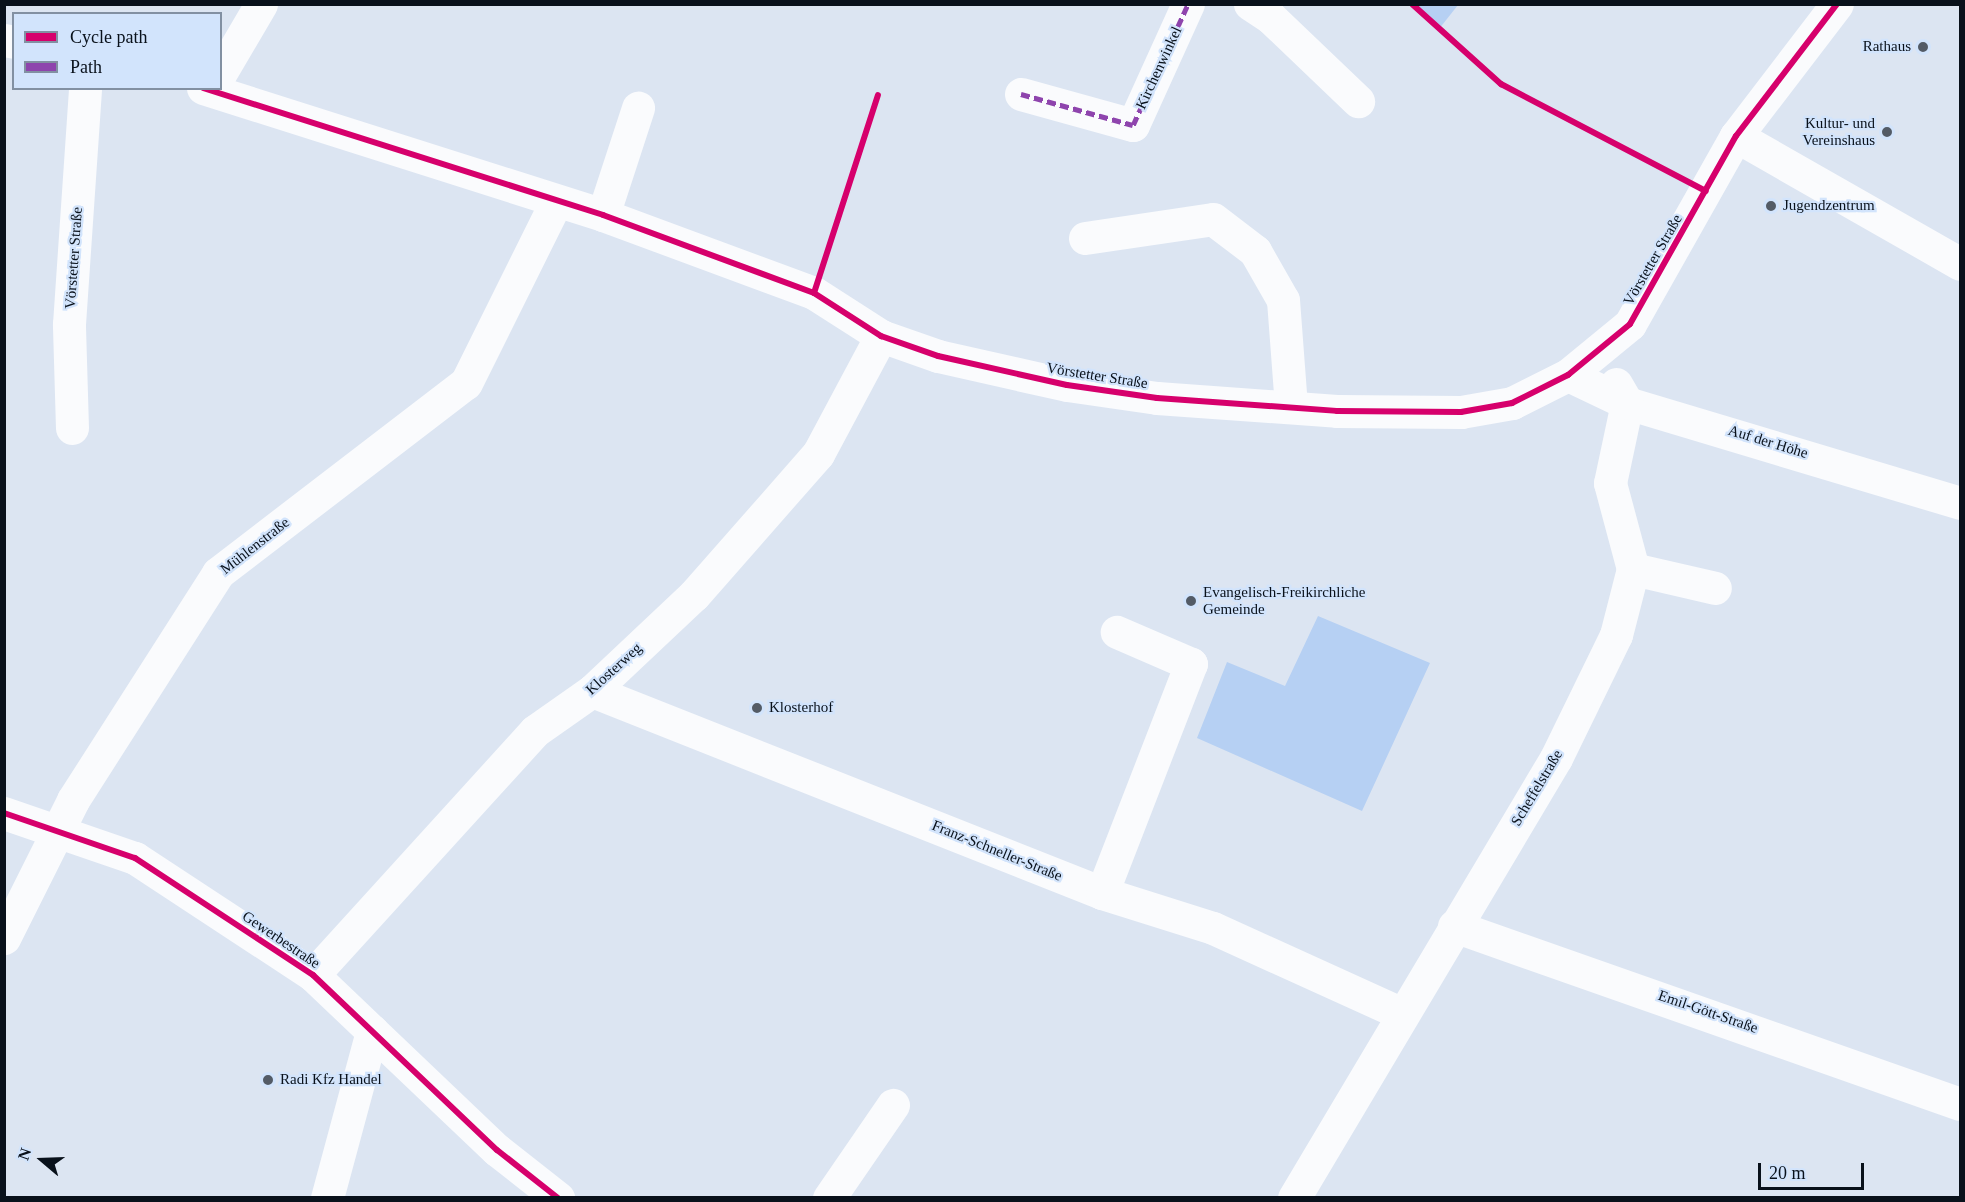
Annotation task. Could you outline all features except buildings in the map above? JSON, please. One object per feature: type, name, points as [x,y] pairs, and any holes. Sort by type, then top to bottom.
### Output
[{"type":"street","points":[[222,69],[261,4]]},
{"type":"street","name":"Kirchenwinkel","points":[[1021,94],[1133,125],[1188,4]]},
{"type":"street","points":[[1250,4],[1270,17],[1358,101]]},
{"type":"street","name":"Vörstetter Straße","points":[[222,89],[556,202],[603,215],[814,293],[881,336],[938,356],[1067,385],[1157,398],[1292,407],[1461,412],[1512,403],[1568,375],[1599,354],[1630,324],[1736,136],[1837,4]]},
{"type":"street","name":"Vörstetter Straße","points":[[72,429],[69,324],[85,90]]},
{"type":"street","points":[[603,215],[638,108]]},
{"type":"street","points":[[1736,136],[1960,264]]},
{"type":"street","name":"Mühlenstraße","points":[[4,938],[54,831],[218,573],[466,383],[556,202]]},
{"type":"street","points":[[1086,238],[1213,219],[1255,251],[1283,300],[1292,407]]},
{"type":"street","name":"Klosterweg","points":[[313,975],[535,731],[592,691],[694,595],[818,454],[881,336]]},
{"type":"street","points":[[1599,354],[1627,403]]},
{"type":"street","points":[[1568,375],[1627,403]]},
{"type":"street","name":"Auf der Höhe","points":[[1627,403],[1960,503]]},
{"type":"street","name":"Scheffelstraße","points":[[1294,1197],[1400,1013],[1556,758],[1616,635],[1633,569],[1610,483],[1627,403]]},
{"type":"street","points":[[1633,569],[1715,588]]},
{"type":"street","points":[[1102,893],[1191,664],[1117,632]]},
{"type":"street","name":"Franz-Schneller-Straße","points":[[592,691],[1102,893],[1213,928],[1400,1013]]},
{"type":"street","name":"Gewerbestraße","points":[[4,813],[135,858],[313,975],[497,1150],[558,1197]]},
{"type":"street","name":"Emil-Gött-Straße","points":[[1454,926],[1827,1053],[1960,1104]]},
{"type":"street","points":[[327,1197],[372,1031]]},
{"type":"street","points":[[830,1197],[893,1105]]},
{"type":"shaded area","points":[[1413,5],[1458,5],[1439,29]]},
{"type":"shaded area","points":[[1318,616],[1430,663],[1362,811],[1197,738],[1227,662],[1285,686]]},
{"type":"marked path","points":[[1021,94],[1133,125],[1188,4]]},
{"type":"cycle path","points":[[1412,4],[1501,84],[1706,191]]},
{"type":"cycle path","points":[[209,90],[603,215],[814,293],[881,336],[938,356],[1067,385],[1157,398],[1337,411],[1461,412],[1512,403],[1568,375],[1630,324],[1736,136],[1837,4]]},
{"type":"cycle path","points":[[814,293],[878,95]]},
{"type":"cycle path","points":[[4,813],[135,858],[313,975],[497,1150],[558,1198]]},
{"type":"place","name":"Rathaus","points":[[1923,47]]},
{"type":"place","name":"Kultur- und Vereinshaus","points":[[1887,132]]},
{"type":"place","name":"Jugendzentrum","points":[[1771,206]]},
{"type":"place","name":"Evangelisch-Freikirchliche Gemeinde","points":[[1191,601]]},
{"type":"place","name":"Klosterhof","points":[[757,708]]},
{"type":"place","name":"Radi Kfz Handel","points":[[268,1080]]}]
